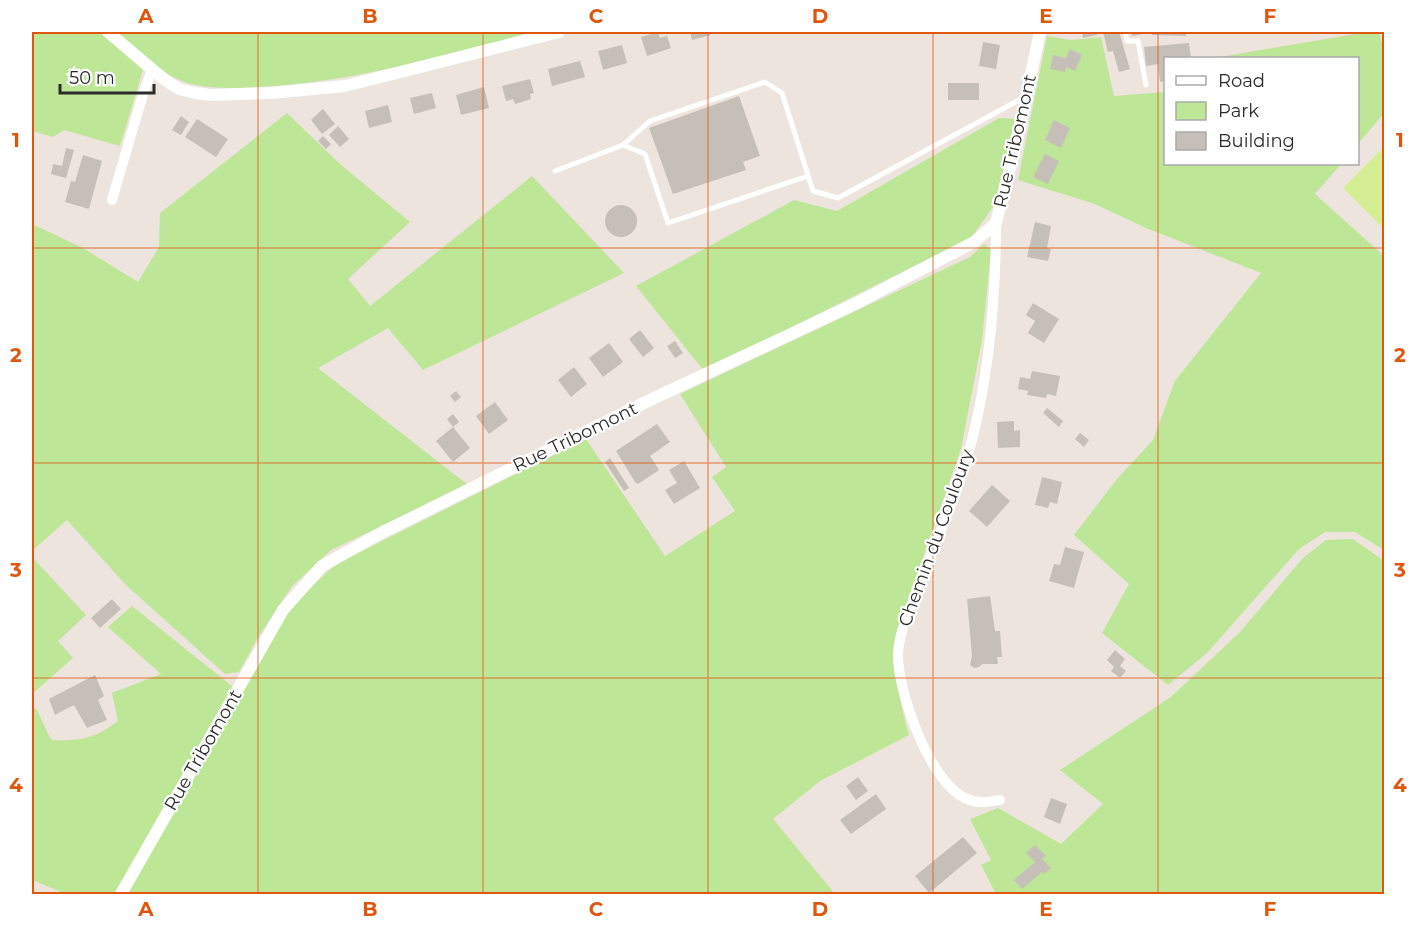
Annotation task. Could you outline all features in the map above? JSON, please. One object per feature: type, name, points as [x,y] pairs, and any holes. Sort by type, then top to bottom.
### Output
[{"type":"street","points":[[108,32],[152,70],[180,88],[211,95],[324,89],[396,74],[559,32]]},
{"type":"street","name":"Rue Tribomont","points":[[120,894],[283,610],[322,566],[365,541],[650,400],[855,304],[974,242],[996,223],[1016,148],[1041,32]]},
{"type":"street","points":[[112,200],[152,70]]},
{"type":"street","name":"Chemin du Couloury","points":[[996,223],[992,317],[985,371],[971,439],[959,481],[900,639],[898,660],[904,694],[915,729],[949,786],[963,798],[979,803],[1000,800]]},
{"type":"lane","points":[[1125,32],[1127,41],[1138,41],[1146,85]]},
{"type":"lane","points":[[555,171],[623,145],[650,121],[765,82],[782,93],[813,191],[838,198],[1026,97]]},
{"type":"lane","points":[[623,145],[645,154],[668,223],[808,176]]},
{"type":"green space","points":[[32,32],[100,32],[143,70],[120,146],[64,130],[53,137],[32,131]]},
{"type":"green space","points":[[117,32],[532,32],[431,59],[363,74],[294,84],[230,88],[200,86],[173,77]]},
{"type":"green space","points":[[1366,32],[1379,32],[1384,52],[1384,113],[1359,143],[1359,57],[1220,57]]},
{"type":"green space","points":[[1047,36],[1071,40],[1101,37],[1114,96],[1164,92],[1164,165],[1340,165],[1315,194],[1384,256],[1384,550],[1355,532],[1325,532],[1299,549],[1207,653],[1168,685],[1102,633],[1129,584],[1074,535],[1117,479],[1153,440],[1175,381],[1261,273],[1146,228],[1095,204],[1018,180]]},
{"type":"green space","points":[[287,113],[340,164],[410,222],[348,279],[370,306],[532,176],[624,273],[423,370],[388,328],[318,368],[468,485],[331,550],[292,586],[257,639],[239,672],[225,674],[126,585],[67,520],[32,551],[32,224],[83,248],[138,282],[159,247],[160,213]]},
{"type":"green space","points":[[999,118],[1015,119],[997,201],[972,237],[704,371],[636,286],[794,200],[837,211]]},
{"type":"green space","points":[[1384,147],[1384,229],[1343,188]]},
{"type":"green space","points":[[984,244],[991,250],[982,340],[961,449],[895,637],[898,686],[909,735],[820,781],[773,819],[835,894],[66,894],[32,880],[32,706],[37,710],[51,740],[86,738],[118,721],[112,693],[161,674],[108,627],[132,606],[233,687],[291,606],[336,564],[586,439],[665,556],[735,511],[712,477],[726,467],[680,394],[970,257]]},
{"type":"green space","points":[[1353,539],[1384,561],[1384,894],[996,894],[981,865],[991,860],[970,819],[998,808],[1061,844],[1103,804],[1060,770],[1171,697],[1240,632],[1303,558],[1326,540]]},
{"type":"green space","points":[[32,557],[86,615],[58,641],[73,658],[32,694]]},
{"type":"building","points":[[658,32],[660,38],[667,36],[671,48],[647,56],[641,37]]},
{"type":"building","points":[[690,32],[710,32],[711,35],[692,40]]},
{"type":"building","points":[[1082,32],[1096,32],[1097,35],[1083,38]]},
{"type":"building","points":[[1103,32],[1119,32],[1130,69],[1119,72],[1113,51],[1108,52]]},
{"type":"building","points":[[1131,32],[1148,32],[1148,33],[1132,36]]},
{"type":"building","points":[[1152,32],[1186,32],[1186,36],[1152,35]]},
{"type":"building","points":[[983,42],[1000,45],[996,69],[979,66]]},
{"type":"building","points":[[1189,43],[1191,57],[1164,57],[1164,81],[1160,82],[1158,64],[1146,66],[1144,47]]},
{"type":"building","points":[[622,45],[627,63],[603,70],[598,51]]},
{"type":"building","points":[[1070,49],[1082,55],[1075,71],[1066,67],[1065,72],[1050,69],[1053,55],[1066,58]]},
{"type":"building","points":[[580,61],[585,77],[552,86],[548,69]]},
{"type":"building","points":[[530,79],[534,93],[530,94],[531,99],[515,104],[513,99],[506,101],[502,86]]},
{"type":"building","points":[[948,83],[979,83],[979,100],[948,100]]},
{"type":"building","points":[[484,87],[489,108],[461,115],[456,95]]},
{"type":"building","points":[[432,93],[436,108],[414,114],[410,98]]},
{"type":"building","points":[[739,96],[760,156],[743,162],[746,170],[673,194],[649,128]]},
{"type":"building","points":[[388,105],[392,122],[369,128],[365,111]]},
{"type":"building","points":[[323,109],[335,124],[322,134],[311,120]]},
{"type":"building","points":[[181,116],[189,122],[181,135],[172,130]]},
{"type":"building","points":[[197,119],[228,139],[216,157],[185,137]]},
{"type":"building","points":[[1054,120],[1070,128],[1061,148],[1045,140]]},
{"type":"building","points":[[338,126],[349,139],[340,147],[329,135]]},
{"type":"building","points":[[323,136],[331,144],[326,149],[318,141]]},
{"type":"building","points":[[66,148],[74,150],[66,178],[51,174],[53,164],[62,166]]},
{"type":"building","points":[[1045,154],[1059,161],[1048,184],[1033,177]]},
{"type":"building","points":[[83,155],[102,161],[89,209],[65,202],[71,181],[75,182]]},
{"type":"building","points":[[621,205],[632,210],[637,221],[632,232],[621,237],[610,232],[605,221],[610,210]]},
{"type":"building","points":[[1035,222],[1051,226],[1047,248],[1051,249],[1048,261],[1027,257]]},
{"type":"building","points":[[1033,303],[1059,319],[1044,343],[1028,333],[1035,321],[1026,315]]},
{"type":"building","points":[[640,330],[654,348],[643,357],[629,339]]},
{"type":"building","points":[[675,341],[683,353],[675,358],[667,346]]},
{"type":"building","points":[[609,343],[623,362],[603,377],[589,358]]},
{"type":"building","points":[[574,367],[587,384],[571,397],[558,380]]},
{"type":"building","points":[[1032,371],[1060,376],[1056,396],[1047,394],[1046,398],[1027,395],[1028,391],[1018,389],[1020,377],[1030,379]]},
{"type":"building","points":[[456,391],[461,397],[455,402],[450,396]]},
{"type":"building","points":[[495,402],[508,420],[489,434],[476,416]]},
{"type":"building","points":[[1047,408],[1063,421],[1059,427],[1043,413]]},
{"type":"building","points":[[453,414],[459,422],[453,427],[447,419]]},
{"type":"building","points":[[1014,421],[1014,431],[1020,430],[1020,447],[998,448],[997,422]]},
{"type":"building","points":[[657,424],[670,442],[650,456],[659,470],[638,484],[616,451]]},
{"type":"building","points":[[453,427],[470,448],[453,462],[436,441]]},
{"type":"building","points":[[1080,433],[1089,440],[1084,447],[1075,439]]},
{"type":"building","points":[[610,458],[629,488],[624,491],[605,462]]},
{"type":"building","points":[[684,461],[700,488],[674,504],[665,490],[677,483],[669,470]]},
{"type":"building","points":[[1042,477],[1062,482],[1057,504],[1050,502],[1048,508],[1035,505]]},
{"type":"building","points":[[992,485],[1010,501],[987,527],[969,511]]},
{"type":"building","points":[[1065,547],[1084,552],[1074,588],[1049,581],[1054,564],[1060,565]]},
{"type":"building","points":[[990,596],[995,631],[1000,631],[1002,657],[997,657],[998,664],[982,664],[974,668],[970,665],[972,656],[967,599]]},
{"type":"building","points":[[112,599],[121,609],[100,628],[91,618]]},
{"type":"building","points":[[1115,650],[1125,659],[1120,666],[1126,671],[1120,678],[1111,671],[1114,667],[1107,660]]},
{"type":"building","points":[[95,675],[104,696],[98,700],[107,720],[87,728],[74,705],[55,715],[49,699]]},
{"type":"building","points":[[858,777],[868,791],[856,800],[846,786]]},
{"type":"building","points":[[876,794],[886,809],[851,834],[840,820]]},
{"type":"building","points":[[1051,798],[1067,804],[1060,824],[1044,817]]},
{"type":"building","points":[[963,837],[977,853],[929,893],[915,876]]},
{"type":"building","points":[[1035,845],[1046,856],[1042,859],[1051,868],[1044,874],[1042,872],[1022,889],[1014,880],[1035,862],[1026,853]]}]
